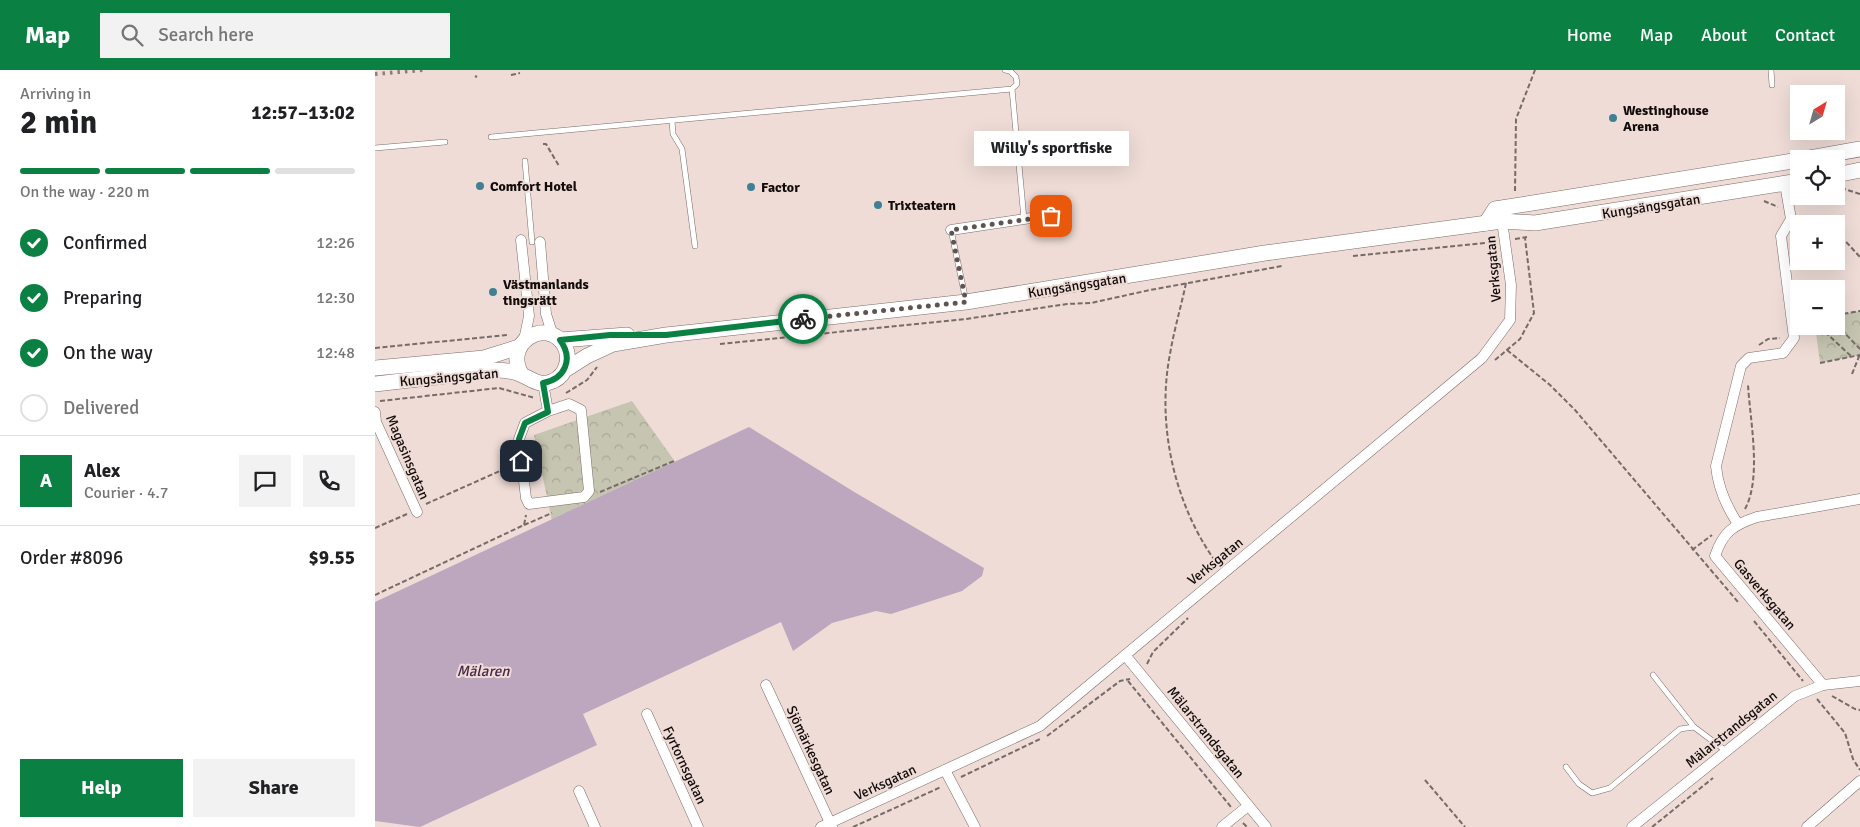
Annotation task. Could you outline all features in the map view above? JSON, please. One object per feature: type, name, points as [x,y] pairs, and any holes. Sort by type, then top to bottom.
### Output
[{"type":"main road","points":[[1845,152],[1860,149]]},
{"type":"main road","name":"Kungsängsgatan","points":[[1486,223],[1493,209],[1790,161]]},
{"type":"main road","points":[[1845,178],[1860,170]]},
{"type":"main road","name":"Kungsängsgatan","points":[[565,370],[587,356],[613,344],[666,335],[966,302],[1265,253],[1502,221],[1535,224],[1790,182]]},
{"type":"main road","name":"Kungsängsgatan","points":[[1502,221],[1516,215],[1599,199],[1625,188]]},
{"type":"main road","points":[[540,333],[557,338],[567,352],[565,370],[544,391],[522,375],[517,363],[519,340],[540,333]]},
{"type":"main road","name":"Kungsängsgatan","points":[[557,338],[610,335],[666,335]]},
{"type":"main road","name":"Kungsängsgatan","points":[[375,368],[484,358],[519,340]]},
{"type":"main road","name":"Kungsängsgatan","points":[[375,384],[492,370],[522,375]]},
{"type":"street","points":[[1736,521],[1727,507],[1717,480],[1716,466],[1741,366],[1751,357],[1783,353],[1793,337],[1781,236],[1791,219],[1791,205]]},
{"type":"street","points":[[951,230],[1051,216]]},
{"type":"street","name":"Verksgatan","points":[[827,826],[1039,726],[1482,358],[1510,320],[1511,285],[1502,221]]},
{"type":"street","points":[[519,340],[529,316],[521,240]]},
{"type":"street","points":[[536,242],[546,314],[557,338]]},
{"type":"street","points":[[544,391],[548,412]]},
{"type":"street","points":[[569,404],[581,410],[589,491],[584,497],[529,504],[526,498],[521,461],[519,439],[525,423],[569,404]]},
{"type":"street","name":"Magasinsgatan","points":[[375,412],[376,422],[417,512]]},
{"type":"street","name":"Gasverksgatan","points":[[1823,691],[1715,556],[1721,540],[1736,521],[1860,499]]},
{"type":"street","name":"Mälarstrandsgatan","points":[[1125,655],[1266,827]]},
{"type":"street","name":"Mälarstrandsgatan","points":[[1632,827],[1785,703],[1809,689],[1823,691],[1860,681]]},
{"type":"street","name":"Sjömärkesgatan","points":[[766,685],[827,826]]},
{"type":"street","name":"Fyrtornsgatan","points":[[647,714],[698,827]]},
{"type":"street","points":[[945,770],[975,827]]},
{"type":"street","points":[[1807,827],[1860,782]]},
{"type":"street","points":[[579,791],[595,827]]},
{"type":"street","points":[[1223,827],[1248,806]]},
{"type":"lane","points":[[491,138],[1011,89],[1017,84],[1016,77],[1010,71],[1005,70]]},
{"type":"lane","points":[[1771,70],[1772,85]]},
{"type":"lane","points":[[1011,89],[1024,220]]},
{"type":"lane","points":[[672,121],[673,134],[682,149],[695,246]]},
{"type":"lane","points":[[375,148],[445,142]]},
{"type":"lane","points":[[525,161],[536,242]]},
{"type":"lane","points":[[951,230],[966,302]]},
{"type":"lane","points":[[1653,675],[1694,727],[1725,751]]},
{"type":"lane","points":[[1566,767],[1579,784],[1592,793],[1610,788],[1680,729],[1694,727]]},
{"type":"path","points":[[1515,206],[1514,160],[1517,120],[1526,89],[1535,70]]},
{"type":"path","points":[[511,75],[520,73]]},
{"type":"path","points":[[543,144],[546,144],[559,166]]},
{"type":"path","points":[[1845,185],[1860,194]]},
{"type":"path","points":[[1525,238],[1534,313],[1524,334],[1507,350],[1550,385],[1575,410],[1691,550],[1740,604]]},
{"type":"path","points":[[1845,241],[1860,257]]},
{"type":"path","points":[[1186,283],[1169,356],[1167,422],[1170,456],[1178,487],[1194,524],[1211,556],[1223,572]]},
{"type":"path","points":[[1845,314],[1860,311]]},
{"type":"path","points":[[1845,334],[1860,349]]},
{"type":"path","points":[[1828,335],[1852,357]]},
{"type":"path","points":[[375,348],[487,337],[519,340]]},
{"type":"path","points":[[1751,357],[1753,349],[1768,340],[1793,337]]},
{"type":"path","points":[[1820,363],[1860,355]]},
{"type":"path","points":[[1852,374],[1860,355]]},
{"type":"path","points":[[375,402],[499,388],[537,398],[544,391],[576,388],[597,367]]},
{"type":"path","points":[[1736,521],[1751,498],[1754,474],[1748,380]]},
{"type":"path","points":[[375,528],[417,512],[424,505],[521,461]]},
{"type":"path","points":[[375,595],[524,525],[529,504]]},
{"type":"path","points":[[1691,550],[1713,534]]},
{"type":"path","points":[[1752,620],[1809,689]]},
{"type":"path","points":[[1139,672],[1149,663],[1153,652],[1179,629]]},
{"type":"path","points":[[1128,681],[1247,827]]},
{"type":"path","points":[[1860,710],[1823,691],[1815,696],[1845,733],[1853,759],[1860,770]]},
{"type":"path","points":[[1652,827],[1718,773]]},
{"type":"path","points":[[1425,780],[1465,827]]},
{"type":"green space","points":[[1860,311],[1860,355],[1820,363],[1816,335],[1845,335],[1845,314]]},
{"type":"green space","points":[[632,401],[676,463],[552,521],[534,435]]},
{"type":"water","name":"Mälaren","points":[[749,427],[856,493],[984,568],[982,576],[962,591],[891,614],[876,611],[832,623],[793,651],[781,622],[583,714],[597,745],[420,827],[375,821],[375,602]]},
{"type":"railway","points":[[375,74],[423,70]]},
{"type":"way so far","points":[[803,319],[966,302],[951,230],[1051,216]]},
{"type":"place","name":"Westinghouse Arena","points":[[1613,118]]},
{"type":"place","name":"Comfort Hotel","points":[[480,186]]},
{"type":"place","name":"Factor","points":[[751,187]]},
{"type":"place","name":"Trixteatern","points":[[878,205]]},
{"type":"place","name":"Willy's sportfiske","points":[[1051,216]]},
{"type":"place","name":"Västmanlands tingsrätt","points":[[493,292]]},
{"type":"route","points":[[521,461],[519,439],[525,423],[548,412],[543,383],[553,381],[565,370],[567,352],[560,340],[610,335],[666,335],[803,319]]}]
